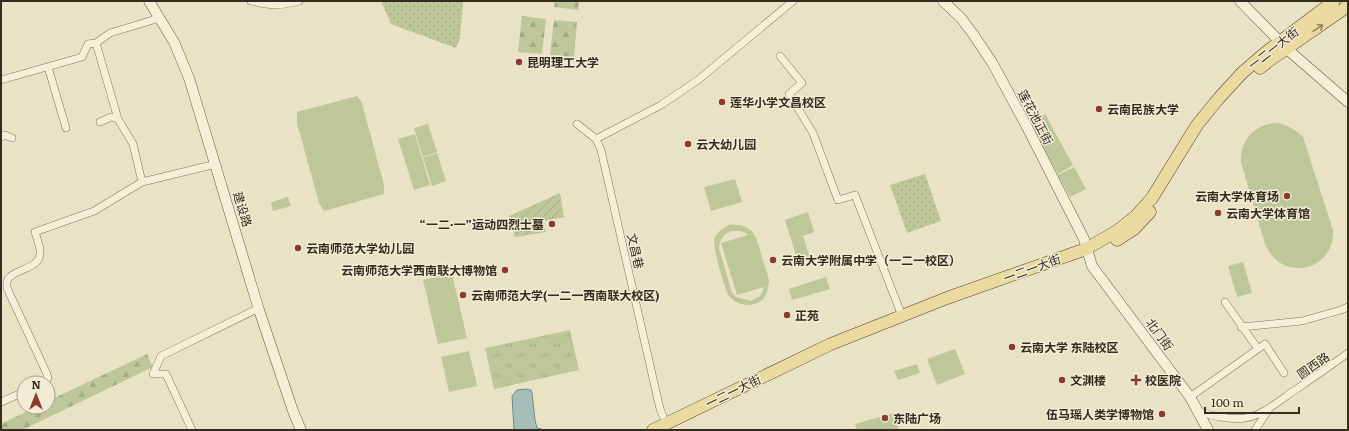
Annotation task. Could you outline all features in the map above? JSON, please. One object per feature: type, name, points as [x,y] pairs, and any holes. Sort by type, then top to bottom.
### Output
[{"type":"main road","name":"一二一大街","points":[[1284,45],[1334,1]]},
{"type":"main road","name":"一二一大街","points":[[653,430],[876,332],[1058,265],[1087,252],[1136,216],[1152,198],[1198,125],[1219,98],[1242,73],[1284,45],[1348,6]]},
{"type":"main road","name":"一二一大街","points":[[668,424],[831,344],[947,298],[1087,252]]},
{"type":"street","name":"建设路","points":[[148,1],[174,42],[186,70],[259,308],[293,411],[301,430]]},
{"type":"street","name":"建设路","points":[[156,1],[181,44],[195,76],[265,308],[298,409],[307,430]]},
{"type":"street","points":[[251,1],[264,4],[282,5],[299,1]]},
{"type":"street","points":[[577,124],[596,139],[662,105],[698,80],[793,1]]},
{"type":"street","name":"莲花池正街","points":[[943,1],[961,18],[993,64],[1084,239],[1087,252]]},
{"type":"street","points":[[1240,1],[1284,45],[1348,102]]},
{"type":"street","points":[[1,80],[82,57],[88,44],[96,43],[110,33],[159,17]]},
{"type":"street","points":[[96,43],[118,119],[133,144],[142,182]]},
{"type":"street","points":[[780,56],[802,83],[789,94],[813,133],[838,200],[855,195],[902,316]]},
{"type":"street","points":[[48,67],[66,128]]},
{"type":"street","points":[[100,122],[111,117],[118,119]]},
{"type":"street","points":[[1,137],[5,136],[12,138]]},
{"type":"street","name":"文昌巷","points":[[596,139],[601,150],[660,409],[668,424]]},
{"type":"street","points":[[47,375],[7,288],[9,277],[34,264],[39,259],[41,253],[35,232],[94,211],[142,182],[216,164]]},
{"type":"street","name":"北门街","points":[[1087,252],[1092,266],[1190,397],[1200,412],[1208,430]]},
{"type":"street","points":[[1225,302],[1241,327],[1258,349]]},
{"type":"street","points":[[1241,327],[1302,321],[1348,307]]},
{"type":"street","points":[[192,430],[166,374],[153,374],[161,356],[259,308]]},
{"type":"street","points":[[1190,397],[1264,344],[1284,373]]},
{"type":"street","name":"圆西路","points":[[1200,412],[1215,417],[1245,418],[1256,415],[1348,353]]},
{"type":"street","points":[[1,402],[16,395]]},
{"type":"street","name":"圆西路","points":[[1255,430],[1270,407]]},
{"type":"green space","points":[[381,1],[463,1],[460,38],[456,48],[391,24]]},
{"type":"green space","points":[[555,1],[579,1],[578,10],[554,7]]},
{"type":"green space","points":[[522,16],[546,19],[542,54],[518,52]]},
{"type":"green space","points":[[554,20],[577,22],[574,57],[550,55]]},
{"type":"green space","points":[[357,96],[362,103],[384,185],[384,194],[324,211],[319,203],[297,123],[297,112]]},
{"type":"green space","points":[[1045,114],[1073,165],[1058,174],[1029,122]]},
{"type":"green space","name":"云南大学体育场","points":[[1279,123],[1292,128],[1303,137],[1333,230],[1331,244],[1325,255],[1317,263],[1306,267],[1294,268],[1283,264],[1273,256],[1265,244],[1241,162],[1243,146],[1251,134],[1263,126]]},
{"type":"green space","points":[[428,124],[437,152],[423,157],[414,128]]},
{"type":"green space","points":[[415,134],[430,185],[414,190],[398,139]]},
{"type":"green space","points":[[437,153],[446,181],[432,186],[423,158]]},
{"type":"green space","points":[[1074,167],[1086,189],[1070,197],[1058,175]]},
{"type":"green space","points":[[925,174],[941,221],[907,233],[890,185]]},
{"type":"green space","points":[[735,179],[742,202],[711,211],[704,187]]},
{"type":"green space","points":[[560,193],[564,217],[544,221],[546,232],[515,237],[509,216]]},
{"type":"green space","points":[[288,197],[291,206],[273,211],[271,202]]},
{"type":"green space","points":[[808,212],[814,232],[803,236],[810,258],[798,262],[785,220]]},
{"type":"green space","points":[[729,225],[745,227],[756,237],[769,280],[768,290],[764,298],[755,304],[740,304],[728,295],[718,265],[714,242],[715,237],[721,230]],"holes":[[[731,231],[738,231],[748,235],[721,243],[737,295],[764,287],[760,296],[751,301],[736,297],[732,293],[719,248],[722,238]]]},
{"type":"green space","points":[[1243,262],[1252,293],[1237,297],[1228,266]]},
{"type":"green space","points":[[452,274],[467,338],[438,344],[423,280]]},
{"type":"green space","points":[[826,277],[830,289],[792,300],[789,289]]},
{"type":"green space","points":[[570,330],[579,370],[494,389],[485,348]]},
{"type":"green space","points":[[955,349],[965,374],[937,385],[927,359]]},
{"type":"green space","points":[[469,351],[477,386],[449,392],[441,357]]},
{"type":"green space","points":[[147,354],[153,367],[56,414],[56,397]]},
{"type":"green space","points":[[917,364],[920,373],[898,380],[894,371]]},
{"type":"green space","name":"东陆广场","points":[[894,413],[899,430],[857,430],[855,424]]},
{"type":"green space","points":[[20,415],[53,415],[22,430],[1,430],[1,424]]},
{"type":"water","points":[[517,390],[531,390],[532,393],[537,428],[545,430],[514,430],[512,396]]},
{"type":"place","name":"昆明理工大学","points":[[519,62]]},
{"type":"place","name":"莲华小学文昌校区","points":[[722,102]]},
{"type":"place","name":"云南民族大学","points":[[1099,109]]},
{"type":"place","name":"云大幼儿园","points":[[688,144]]},
{"type":"place","name":"云南大学体育场","points":[[1287,196]]},
{"type":"place","name":"云南大学体育馆","points":[[1218,213]]},
{"type":"place","name":"“一二·一”运动四烈士墓","points":[[552,224]]},
{"type":"place","name":"云南师范大学幼儿园","points":[[298,248]]},
{"type":"place","name":"云南大学附属中学（一二一校区）","points":[[773,260]]},
{"type":"place","name":"云南师范大学西南联大博物馆","points":[[505,270]]},
{"type":"place","name":"云南师范大学(一二一西南联大校区)","points":[[463,295]]},
{"type":"place","name":"正苑","points":[[787,315]]},
{"type":"place","name":"云南大学 东陆校区","points":[[1012,347]]},
{"type":"place","name":"文渊楼","points":[[1062,380]]},
{"type":"place","name":"校医院","points":[[1136,380]]},
{"type":"place","name":"伍马瑶人类学博物馆","points":[[1162,414]]},
{"type":"place","name":"东陆广场","points":[[885,418]]}]
